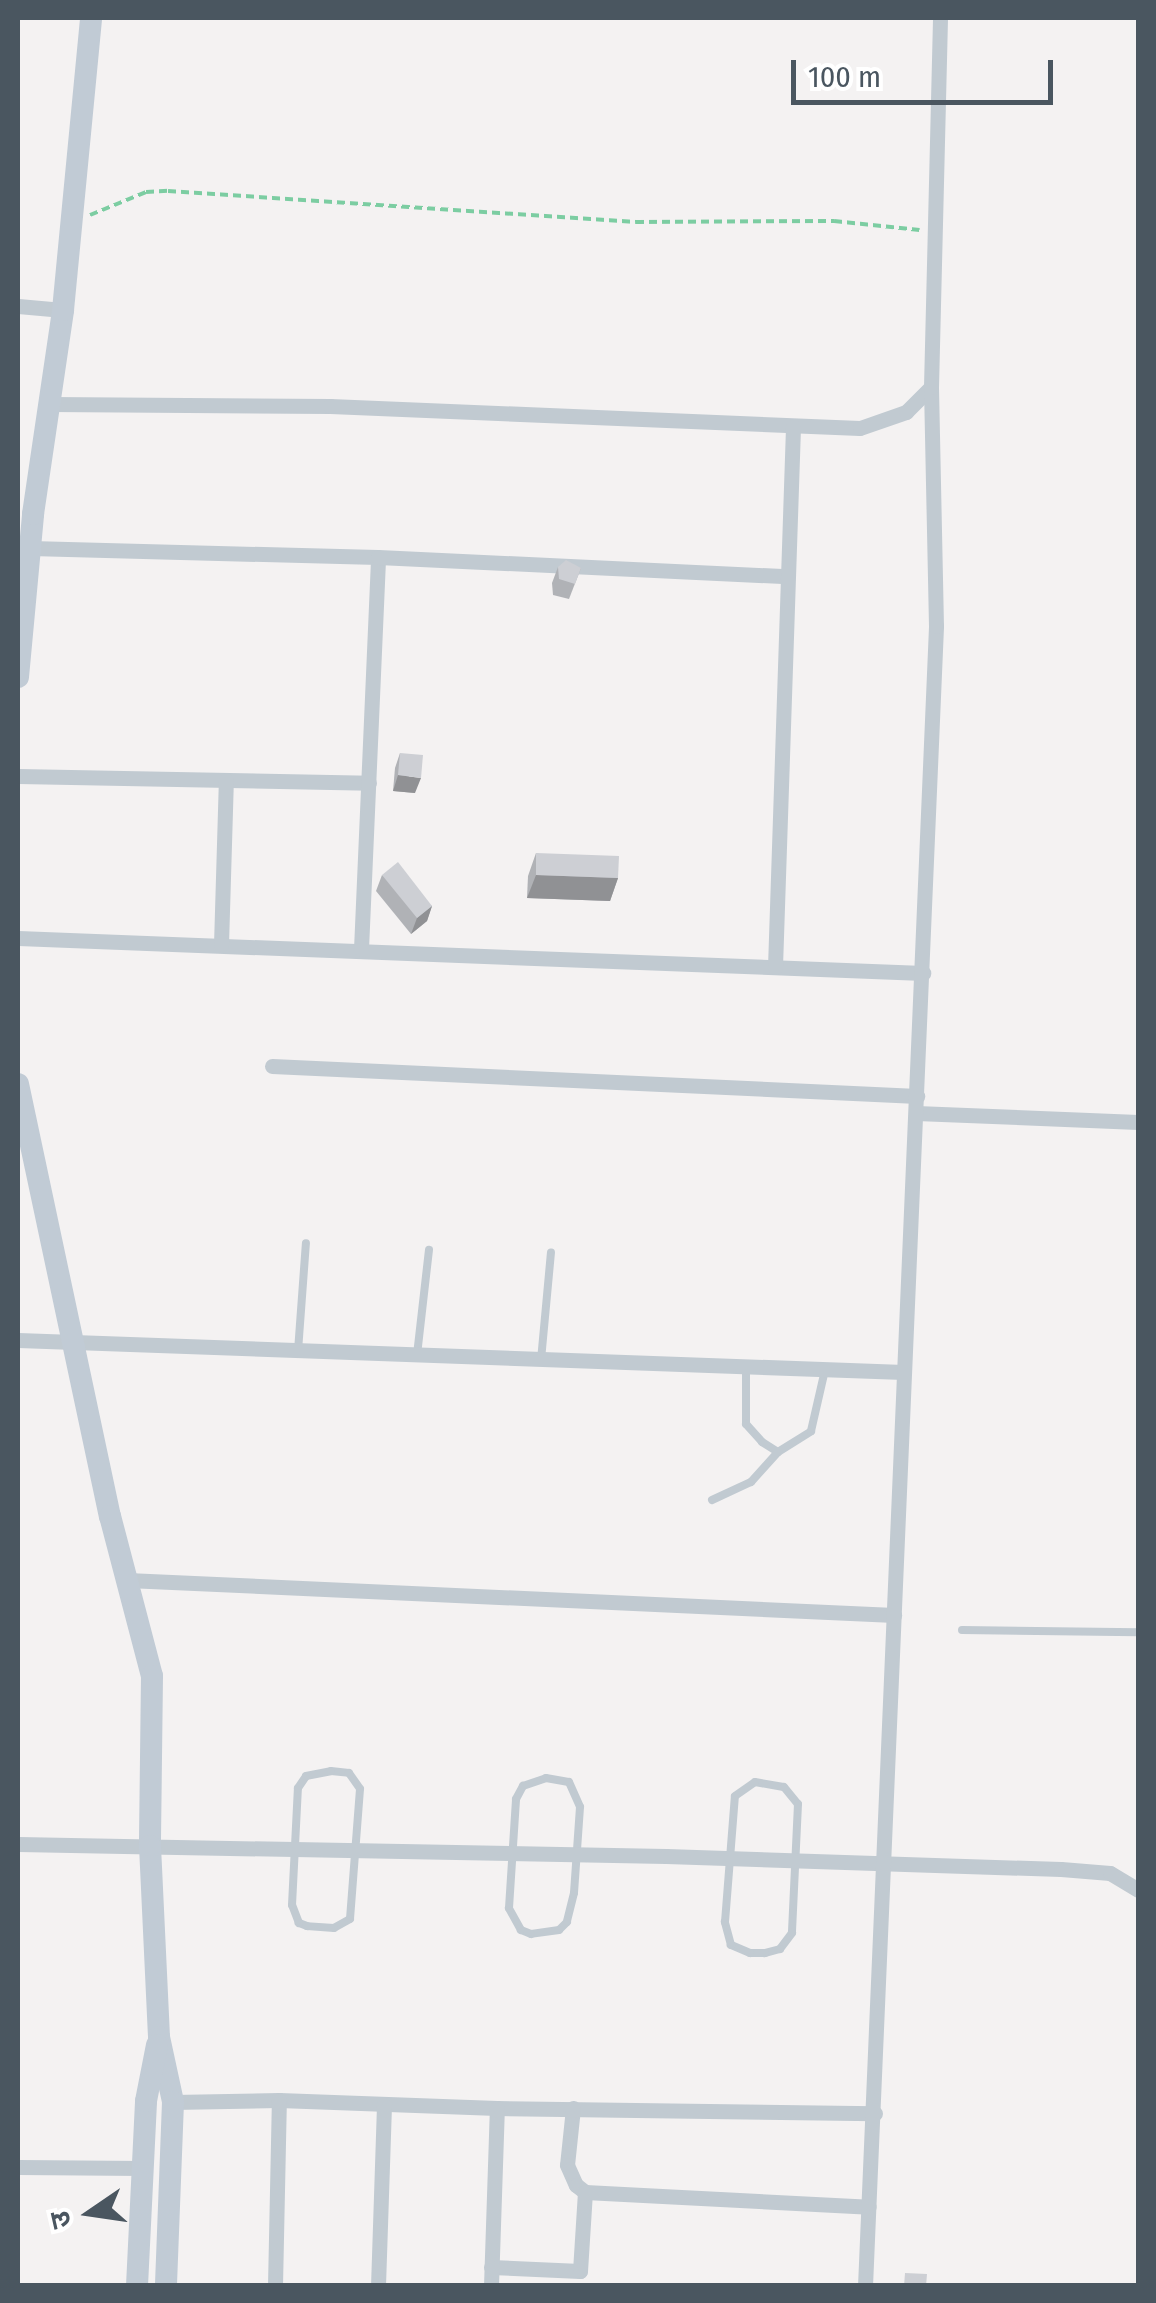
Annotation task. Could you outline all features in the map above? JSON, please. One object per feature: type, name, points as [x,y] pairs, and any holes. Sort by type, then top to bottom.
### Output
[{"type":"main road","points":[[18,677],[30,548],[62,310],[90,18]]},
{"type":"main road","points":[[18,1084],[73,1342],[152,1676],[150,1846],[159,2036],[173,2102],[166,2286]]},
{"type":"main road","points":[[137,2286],[146,2101],[159,2036]]},
{"type":"street","points":[[865,2286],[936,626],[932,386],[940,18]]},
{"type":"street","points":[[18,306],[62,310]]},
{"type":"street","points":[[49,404],[330,406],[860,428],[906,412],[932,386]]},
{"type":"street","points":[[776,967],[793,426]]},
{"type":"street","points":[[30,548],[378,557],[788,576]]},
{"type":"street","points":[[361,949],[378,557]]},
{"type":"street","points":[[18,776],[369,783]]},
{"type":"street","points":[[221,945],[226,780]]},
{"type":"street","points":[[18,938],[923,974]]},
{"type":"street","points":[[272,1066],[918,1096]]},
{"type":"street","points":[[916,1113],[1138,1122]]},
{"type":"street","points":[[18,1358],[22,1340],[903,1372]]},
{"type":"street","points":[[127,1580],[894,1615]]},
{"type":"street","points":[[18,1844],[577,1855],[1110,1872],[1138,1890]]},
{"type":"street","points":[[173,2102],[279,2100],[497,2108],[875,2113]]},
{"type":"street","points":[[274,2286],[279,2100]]},
{"type":"street","points":[[378,2286],[384,2104]]},
{"type":"street","points":[[490,2286],[497,2108]]},
{"type":"street","points":[[573,2108],[567,2165],[576,2186],[585,2192],[869,2207]]},
{"type":"street","points":[[18,2166],[143,2168]]},
{"type":"street","points":[[491,2267],[580,2271],[585,2192]]},
{"type":"lane","points":[[298,1351],[306,1243]]},
{"type":"lane","points":[[417,1356],[428,1250]]},
{"type":"lane","points":[[542,1360],[551,1252]]},
{"type":"lane","points":[[746,1367],[742,1408],[746,1424],[778,1452]]},
{"type":"lane","points":[[712,1500],[751,1482],[778,1452],[811,1431],[825,1370]]},
{"type":"lane","points":[[962,1630],[1138,1632]]},
{"type":"lane","points":[[331,1771],[350,1773],[358,1782],[357,1851],[350,1919],[334,1928],[307,1926],[294,1916],[294,1850],[302,1780],[331,1771]]},
{"type":"lane","points":[[546,1778],[562,1779],[576,1792],[580,1806],[568,1922],[560,1930],[531,1934],[521,1930],[509,1908],[512,1854],[518,1791],[546,1778]]},
{"type":"lane","points":[[770,1782],[784,1787],[798,1804],[798,1863],[792,1933],[780,1949],[750,1953],[732,1945],[728,1937],[730,1860],[735,1796],[745,1785],[770,1782]]},
{"type":"path","points":[[71,224],[146,192],[168,191],[616,221],[834,221],[934,232]]},
{"type":"building","points":[[566,560],[581,568],[575,584],[559,579],[558,567]]},
{"type":"building","points":[[400,753],[423,755],[421,778],[398,775]]},
{"type":"building","points":[[536,853],[619,856],[618,878],[536,875]]},
{"type":"building","points":[[398,862],[432,906],[417,918],[382,875]]},
{"type":"building","points":[[905,2273],[927,2274],[926,2286],[904,2286]]}]
